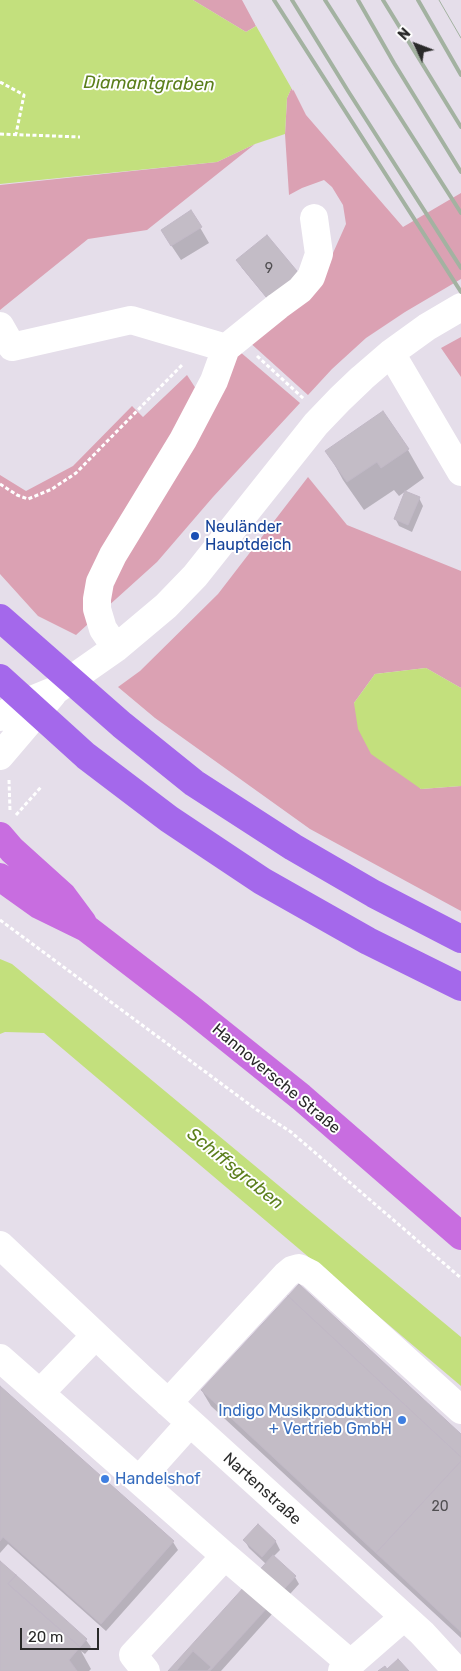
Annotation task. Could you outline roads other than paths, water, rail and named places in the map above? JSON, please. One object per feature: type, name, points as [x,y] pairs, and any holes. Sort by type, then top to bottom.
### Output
[{"type":"highway","points":[[6,623],[122,725],[194,783],[293,847],[374,894],[461,939]]},
{"type":"highway","points":[[0,678],[86,756],[169,819],[262,881],[368,941],[461,987]]},
{"type":"main road","name":"Hannoversche Straße","points":[[5,828],[12,850],[63,896],[86,928]]},
{"type":"main road","name":"Hannoversche Straße","points":[[0,877],[40,905],[86,928],[190,1008],[300,1097],[461,1236]]},
{"type":"street","points":[[0,326],[12,347],[131,320],[215,345],[278,306],[300,290],[311,277],[319,254],[314,218]]},
{"type":"street","points":[[0,717],[17,706],[56,690],[116,648],[166,606],[195,576],[316,424],[362,378],[391,353],[427,327],[461,307]]},
{"type":"street","points":[[116,648],[99,620],[96,609],[100,582],[129,526],[183,440],[214,380],[215,345]]},
{"type":"street","points":[[391,353],[461,472]]},
{"type":"street","points":[[6,765],[56,690]]},
{"type":"street","name":"Nartenstraße","points":[[0,1246],[95,1336],[404,1617],[458,1671]]},
{"type":"street","points":[[168,1403],[286,1275],[292,1270],[299,1268],[305,1269],[312,1274],[461,1410]]},
{"type":"street","points":[[40,1393],[95,1336]]},
{"type":"street","points":[[0,1358],[225,1556],[347,1667],[404,1617]]},
{"type":"street","points":[[139,1480],[190,1423]]},
{"type":"street","points":[[146,1671],[133,1655],[225,1556]]},
{"type":"water","name":"Diamantgraben","points":[[0,0],[193,0],[246,32],[301,0],[292,87],[287,98],[285,134],[255,144],[217,162],[0,184]]},
{"type":"water","points":[[426,668],[461,688],[461,786],[421,789],[371,754],[358,729],[354,703],[375,674]]},
{"type":"water","name":"Schiffsgraben","points":[[0,959],[12,964],[461,1337],[461,1386],[44,1033],[5,1032],[0,1034]]},
{"type":"tram line","points":[[439,0],[461,38]]},
{"type":"railway","points":[[274,0],[461,292]]},
{"type":"railway","points":[[292,0],[461,268]]},
{"type":"railway","points":[[325,0],[461,213]]},
{"type":"railway","points":[[358,0],[461,172]]},
{"type":"railway","points":[[383,0],[461,127]]},
{"type":"railway","points":[[418,0],[461,75]]},
{"type":"place","name":"Neuländer Hauptdeich","points":[[195,536]]},
{"type":"place","name":"Indigo Musikproduktion + Vertrieb GmbH","points":[[402,1420]]},
{"type":"place","name":"Handelshof","points":[[105,1479]]}]
